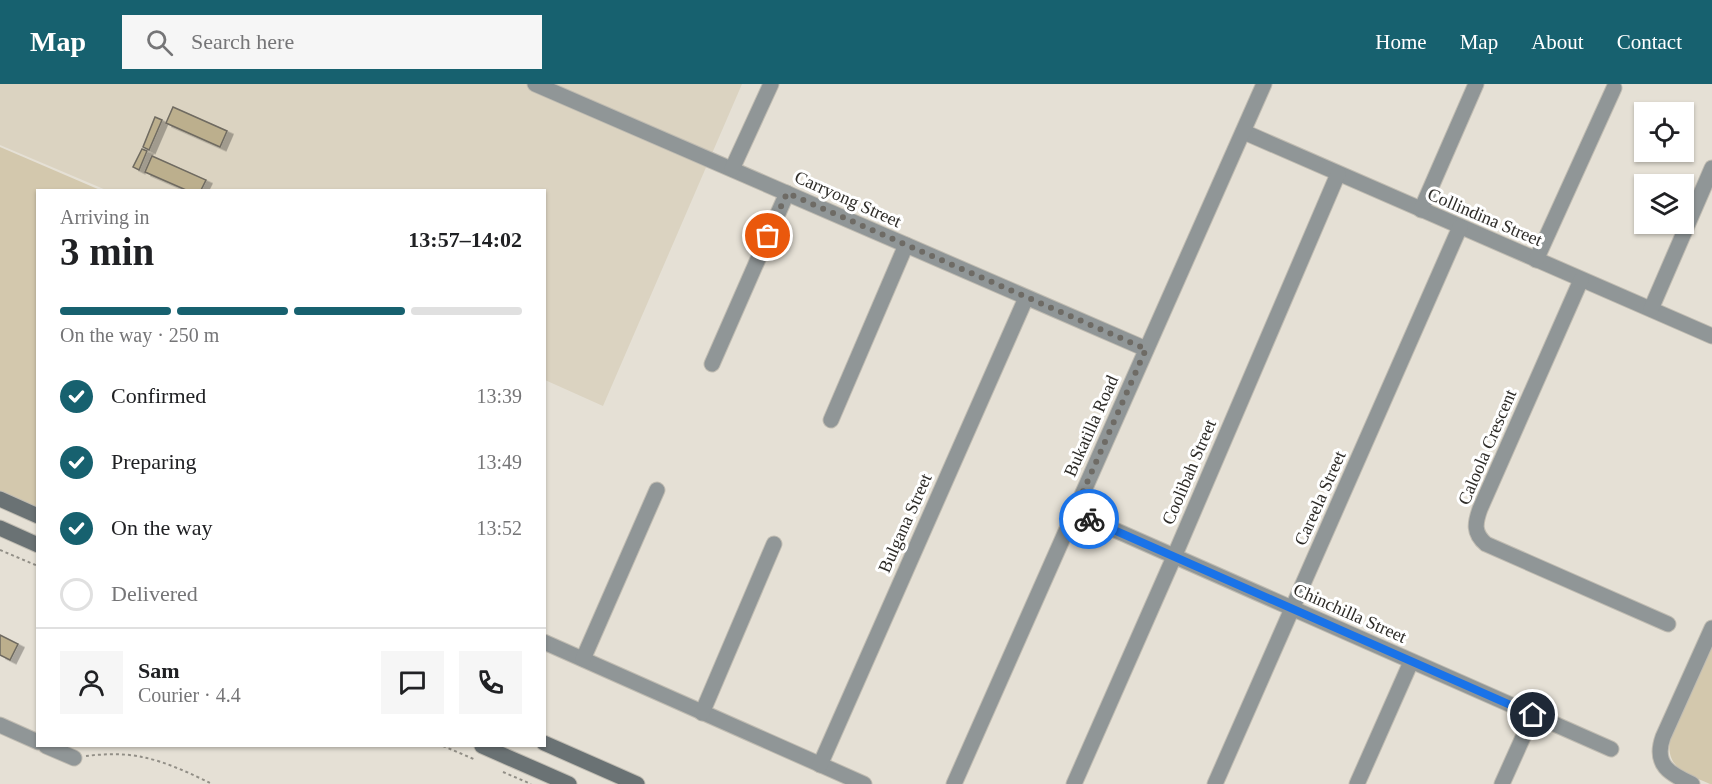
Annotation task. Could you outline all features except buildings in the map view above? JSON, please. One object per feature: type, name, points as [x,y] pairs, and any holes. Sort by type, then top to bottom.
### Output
[{"type":"main road","points":[[0,499],[36,515]]},
{"type":"main road","points":[[0,528],[36,544]]},
{"type":"main road","points":[[546,744],[637,784]]},
{"type":"main road","points":[[484,747],[569,784]]},
{"type":"street","name":"Carryong Street","points":[[535,84],[1146,349]]},
{"type":"street","points":[[732,169],[771,84]]},
{"type":"street","points":[[1421,210],[1476,84]]},
{"type":"street","name":"Bukatilla Road","points":[[954,784],[1263,85]]},
{"type":"street","points":[[1536,260],[1614,88]]},
{"type":"street","name":"Collindina Street","points":[[1244,132],[1712,336]]},
{"type":"street","points":[[1651,309],[1712,168]]},
{"type":"street","name":"Coolibah Street","points":[[1074,784],[1338,174]]},
{"type":"street","points":[[712,364],[787,193]]},
{"type":"street","name":"Careela Street","points":[[1215,784],[1460,227]]},
{"type":"street","points":[[831,420],[906,245]]},
{"type":"street","name":"Caloola Crescent","points":[[1581,280],[1480,509],[1475,529],[1480,540],[1486,544],[1668,624]]},
{"type":"street","name":"Bulgana Street","points":[[820,765],[1026,298]]},
{"type":"street","points":[[583,659],[657,489]]},
{"type":"street","name":"Chinchilla Street","points":[[1074,512],[1611,749]]},
{"type":"street","points":[[702,712],[774,544]]},
{"type":"street","points":[[1692,784],[1671,774],[1663,765],[1660,752],[1661,741],[1712,628]]},
{"type":"street","points":[[546,643],[864,784]]},
{"type":"street","points":[[1357,784],[1412,662]]},
{"type":"street","points":[[1502,784],[1533,715]]},
{"type":"street","points":[[0,725],[36,741]]},
{"type":"street","points":[[48,747],[74,758]]},
{"type":"path","points":[[0,550],[36,565]]},
{"type":"path","points":[[74,758],[101,754],[142,757],[188,772],[212,784]]},
{"type":"shaded area","points":[[0,84],[742,84],[603,406],[546,380],[546,189],[104,189],[0,145]]},
{"type":"shaded area","points":[[0,147],[98,189],[36,189],[36,512],[0,495]]},
{"type":"shaded area","points":[[1712,642],[1712,784],[1710,784],[1693,777],[1674,764],[1669,748],[1670,738]]},
{"type":"way so far","points":[[768,236],[787,193],[1146,349],[1074,512],[1089,519]]},
{"type":"route","points":[[1089,519],[1533,715]]}]
